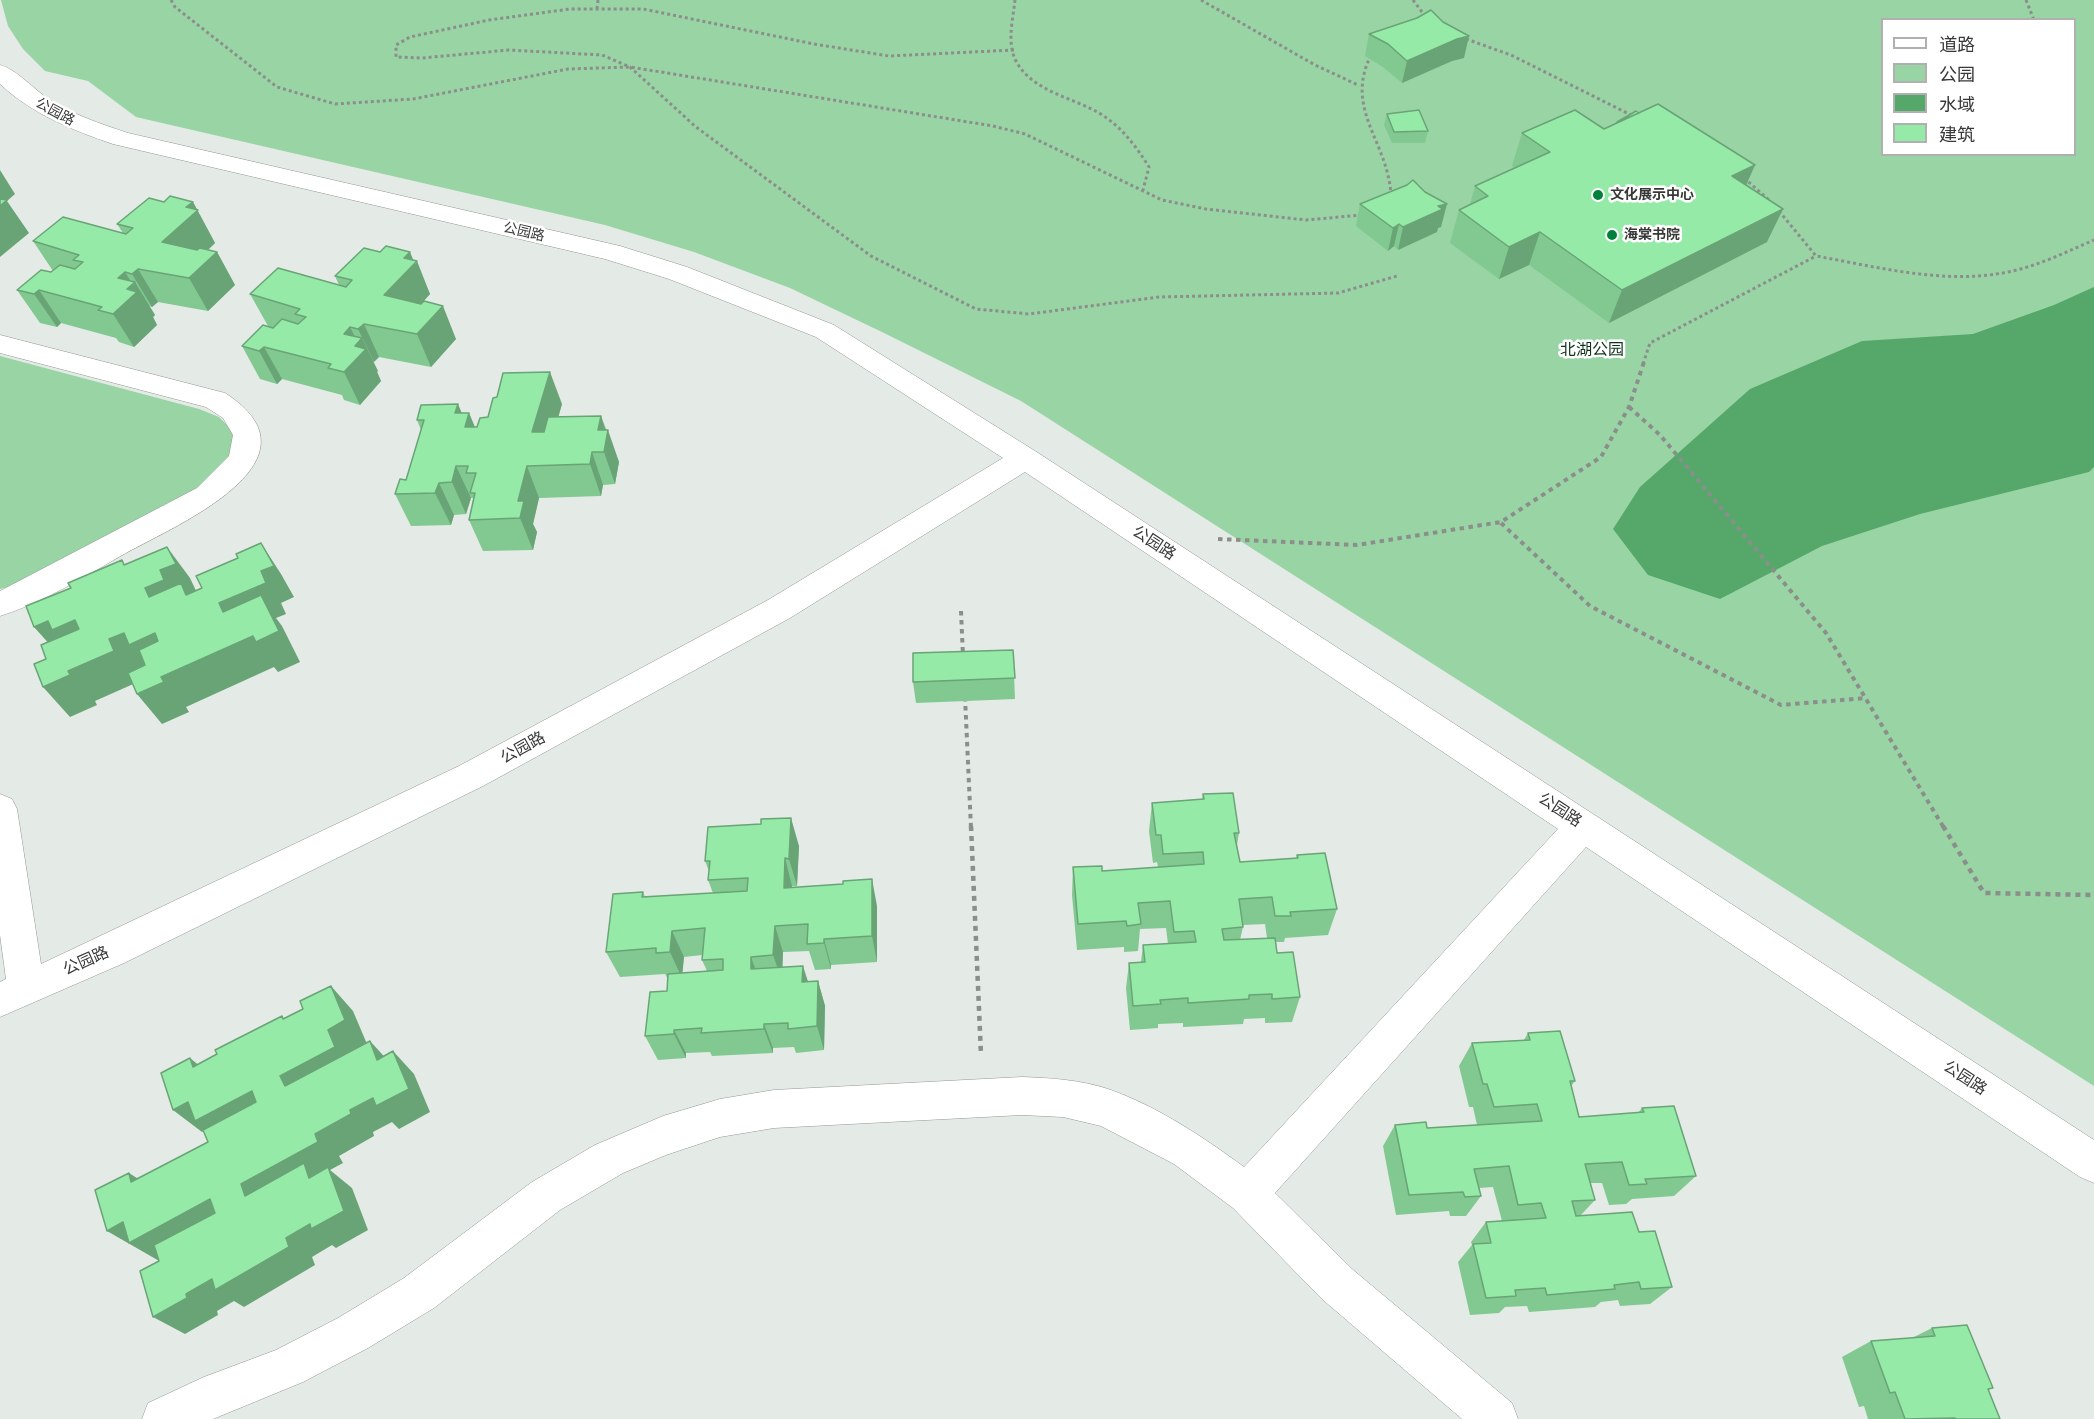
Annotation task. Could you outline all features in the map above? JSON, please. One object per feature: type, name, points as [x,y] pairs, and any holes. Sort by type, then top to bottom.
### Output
[{"type":"street","name":"公园路","points":[[0,72],[32,100],[73,123],[121,140],[611,252],[748,299],[825,331],[1025,458],[2094,1163]]},
{"type":"street","points":[[0,344],[215,400],[234,410],[246,424],[249,440],[244,456],[230,477],[207,496],[0,604]]},
{"type":"street","name":"公园路","points":[[13,994],[111,951],[471,776],[779,609],[1025,458]]},
{"type":"street","points":[[0,809],[13,994]]},
{"type":"street","points":[[1247,1194],[1584,825]]},
{"type":"street","points":[[164,1419],[220,1393],[288,1367],[353,1333],[419,1293],[546,1196],[609,1160],[663,1137],[720,1118],[774,1109],[1023,1096],[1063,1098],[1107,1108],[1188,1150],[1247,1194],[1337,1284],[1496,1419]]},
{"type":"path","points":[[171,0],[175,8],[277,87],[335,104],[413,99],[568,69],[630,67],[993,126],[1025,134],[1162,200],[1206,209],[1306,220],[1357,217],[1365,214]]},
{"type":"path","points":[[597,9],[598,0]]},
{"type":"path","points":[[1015,0],[1010,40],[1019,67],[1055,94],[1100,113],[1136,144],[1149,167],[1143,190]]},
{"type":"path","points":[[1201,0],[1315,65],[1358,85]]},
{"type":"path","points":[[1413,0],[1431,25]]},
{"type":"path","points":[[2026,0],[2033,18]]},
{"type":"path","points":[[1014,50],[889,56],[814,44],[643,9],[570,9],[489,20],[410,37],[396,45],[396,57],[422,58],[509,50],[602,55],[630,67],[696,127],[871,256],[975,309],[1029,314],[1159,297],[1338,293],[1397,276]]},
{"type":"path","points":[[1456,37],[1511,56],[1637,118]]},
{"type":"path","points":[[1374,51],[1363,67],[1358,85],[1362,105],[1389,168],[1392,193],[1386,201]]},
{"type":"path","points":[[1741,175],[1771,202]]},
{"type":"path","points":[[1778,211],[1816,256]]},
{"type":"path","points":[[1212,537],[1234,541],[1357,545],[1501,522],[1601,457],[1629,407],[1650,343],[1816,256],[1961,277],[1995,274],[2030,266],[2094,240]]},
{"type":"path","points":[[1629,407],[1660,435],[1826,633],[1984,893],[2094,895]]},
{"type":"path","points":[[1501,522],[1590,606],[1781,705],[1866,698]]},
{"type":"path","points":[[962,611],[963,658]]},
{"type":"path","points":[[965,694],[983,1098]]},
{"type":"green space","name":"北湖公园","points":[[1,0],[2094,0],[2094,1086],[1021,401],[790,288],[694,252],[605,225],[136,117],[88,81],[45,71],[23,49],[8,26]]},
{"type":"green space","points":[[0,356],[199,409],[219,417],[232,430],[234,442],[232,455],[198,488],[17,585],[0,589]]},
{"type":"water","points":[[2094,287],[2094,467],[2089,472],[1920,514],[1822,546],[1720,599],[1648,575],[1613,529],[1640,487],[1750,389],[1862,341],[1973,334],[2054,305]]},
{"type":"building","points":[[1431,10],[1443,22],[1469,36],[1407,61],[1388,44],[1369,34],[1417,18]]},
{"type":"building","name":"海棠书院","points":[[1658,104],[1755,165],[1732,176],[1783,209],[1622,290],[1540,232],[1509,247],[1459,210],[1488,196],[1475,186],[1550,152],[1522,133],[1575,110],[1604,129]]},
{"type":"building","points":[[1419,110],[1428,131],[1394,132],[1387,114]]},
{"type":"building","points":[[1636,111],[1639,113],[1617,122]]},
{"type":"building","points":[[1413,180],[1425,192],[1447,204],[1438,206],[1443,209],[1403,227],[1399,224],[1393,228],[1360,204],[1407,185]]},
{"type":"building","points":[[170,196],[193,202],[186,207],[198,210],[162,242],[217,252],[189,278],[138,269],[132,274],[125,272],[118,278],[135,282],[127,289],[137,292],[113,314],[98,310],[102,307],[39,290],[34,294],[17,290],[41,270],[51,272],[60,265],[75,269],[83,262],[73,260],[79,255],[33,241],[63,217],[126,234],[133,228],[117,224],[149,198],[164,202]]},
{"type":"building","points":[[0,199],[7,200],[0,206]]},
{"type":"building","points":[[386,246],[410,252],[404,258],[417,261],[384,295],[421,304],[424,301],[443,306],[417,334],[364,324],[358,329],[350,327],[344,334],[362,338],[355,346],[366,349],[344,372],[328,368],[331,364],[264,347],[259,351],[242,346],[263,325],[273,328],[282,319],[298,324],[306,317],[295,314],[300,309],[250,294],[278,268],[346,287],[352,280],[335,276],[364,248],[380,252]]},
{"type":"building","points":[[550,372],[532,432],[544,432],[548,417],[601,416],[598,430],[608,430],[604,452],[592,452],[590,464],[527,466],[518,501],[524,501],[520,518],[469,520],[475,493],[470,493],[476,473],[466,473],[468,466],[456,466],[452,482],[439,483],[435,493],[395,494],[400,479],[406,480],[424,420],[417,420],[421,405],[458,404],[455,413],[469,413],[465,427],[477,427],[480,418],[488,417],[493,398],[497,397],[503,373]]},
{"type":"building","points":[[261,543],[274,566],[261,571],[266,583],[219,603],[223,612],[261,595],[279,631],[256,642],[253,636],[161,677],[164,682],[137,694],[128,673],[145,665],[139,650],[158,641],[155,633],[129,645],[124,633],[109,639],[114,651],[68,671],[70,675],[43,687],[34,664],[46,659],[41,645],[79,629],[75,620],[52,630],[48,621],[34,627],[26,606],[71,588],[68,583],[122,560],[124,565],[167,547],[176,564],[160,570],[164,580],[145,588],[149,597],[181,583],[186,595],[202,588],[196,576],[238,558],[236,554]]},
{"type":"building","points":[[1013,650],[1015,678],[913,682],[913,653]]},
{"type":"building","points":[[1233,793],[1239,833],[1234,833],[1240,862],[1298,858],[1297,855],[1325,853],[1337,909],[1290,912],[1291,916],[1275,916],[1272,897],[1239,899],[1243,927],[1222,929],[1224,940],[1275,938],[1277,953],[1293,952],[1300,997],[1272,999],[1272,994],[1249,995],[1249,999],[1188,1003],[1188,998],[1160,1000],[1161,1004],[1133,1006],[1129,963],[1145,962],[1143,945],[1196,942],[1194,931],[1174,932],[1170,901],[1138,903],[1141,924],[1127,926],[1126,921],[1078,924],[1073,867],[1102,866],[1102,871],[1204,864],[1203,852],[1163,854],[1161,835],[1156,835],[1152,803],[1204,799],[1203,794]]},
{"type":"building","points":[[791,818],[789,859],[785,858],[784,888],[843,884],[843,881],[872,879],[872,936],[824,939],[824,943],[807,944],[808,924],[775,926],[773,955],[751,957],[751,969],[803,966],[802,982],[818,981],[817,1026],[788,1029],[788,1023],[764,1024],[764,1029],[701,1033],[702,1028],[674,1030],[674,1034],[645,1036],[650,992],[667,991],[668,974],[723,970],[723,959],[702,960],[705,928],[672,931],[670,952],[656,953],[656,948],[606,952],[613,894],[643,892],[642,897],[747,891],[748,878],[708,880],[710,861],[705,861],[708,827],[761,824],[761,819]]},
{"type":"building","points":[[331,986],[345,1020],[328,1030],[335,1047],[280,1076],[285,1086],[370,1041],[377,1060],[393,1051],[409,1089],[376,1106],[373,1098],[350,1110],[351,1114],[315,1134],[318,1142],[241,1184],[245,1196],[304,1163],[309,1178],[328,1167],[344,1211],[311,1229],[310,1224],[286,1238],[289,1247],[215,1290],[212,1279],[186,1294],[187,1298],[153,1317],[140,1271],[159,1261],[154,1245],[215,1213],[210,1199],[129,1243],[123,1222],[107,1231],[95,1190],[129,1173],[131,1182],[208,1142],[203,1130],[256,1102],[252,1091],[195,1121],[188,1102],[173,1110],[161,1073],[190,1058],[193,1067],[217,1054],[215,1050],[282,1016],[283,1019],[303,1009],[300,1001]]},
{"type":"building","points":[[1560,1031],[1575,1081],[1570,1081],[1579,1117],[1644,1112],[1642,1108],[1674,1106],[1696,1176],[1645,1179],[1647,1184],[1629,1185],[1622,1162],[1585,1164],[1595,1200],[1572,1201],[1576,1216],[1632,1212],[1639,1232],[1655,1231],[1672,1287],[1641,1289],[1639,1282],[1614,1285],[1615,1289],[1547,1295],[1545,1288],[1515,1290],[1516,1296],[1486,1298],[1473,1244],[1491,1243],[1486,1222],[1546,1218],[1541,1203],[1518,1205],[1509,1166],[1474,1169],[1481,1196],[1465,1197],[1463,1192],[1409,1195],[1395,1125],[1426,1122],[1427,1128],[1542,1121],[1537,1104],[1494,1107],[1487,1084],[1483,1084],[1472,1043],[1530,1040],[1528,1033]]},
{"type":"building","points":[[1967,1325],[1993,1388],[1988,1389],[2000,1419],[1905,1419],[1895,1392],[1890,1393],[1871,1341],[1935,1336],[1932,1328]]},
{"type":"place","name":"文化展示中心","points":[[1598,195]]},
{"type":"place","name":"海棠书院","points":[[1612,235]]}]
